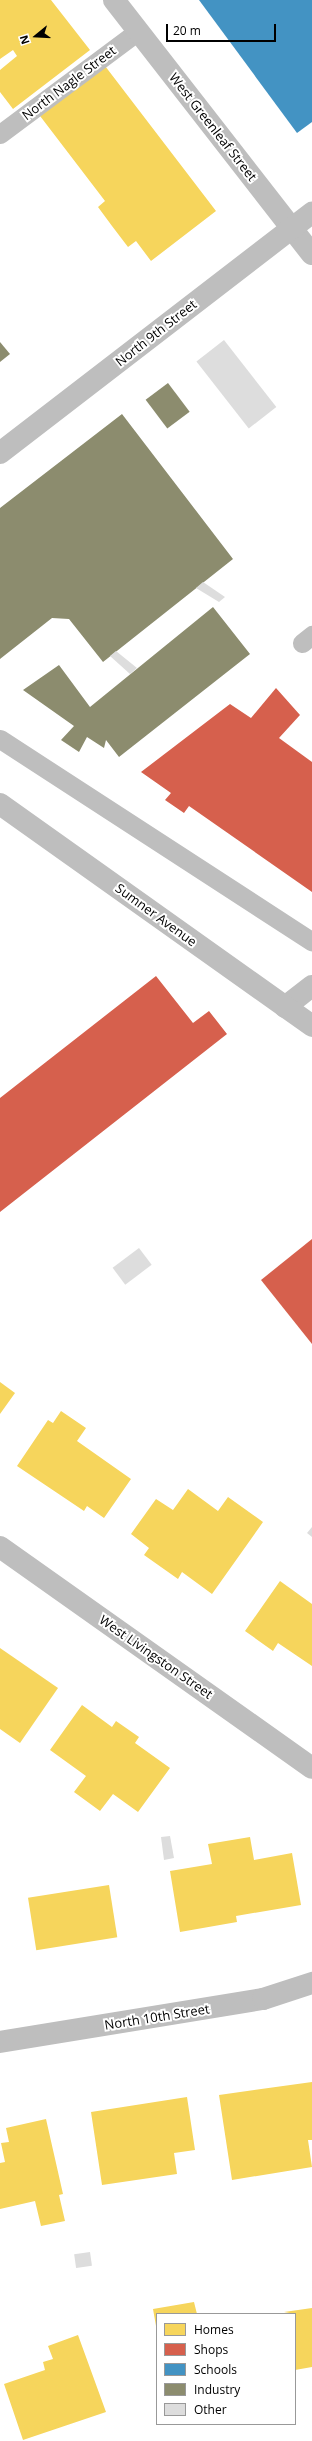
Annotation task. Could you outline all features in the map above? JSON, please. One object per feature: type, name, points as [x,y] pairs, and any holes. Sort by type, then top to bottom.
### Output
[{"type":"street","name":"West Greenleaf Street","points":[[114,0],[312,254]]},
{"type":"street","name":"North 9th Street","points":[[0,453],[312,213]]},
{"type":"street","name":"Sumner Avenue","points":[[0,804],[312,1026]]},
{"type":"street","points":[[285,1007],[312,986]]},
{"type":"street","name":"West Livingston Street","points":[[0,1547],[312,1768]]},
{"type":"street","name":"North 10th Street","points":[[0,2042],[263,1999],[312,1983]]},
{"type":"lane","name":"North Nagle Street","points":[[0,134],[138,31]]},
{"type":"lane","points":[[0,739],[312,942]]},
{"type":"building: Homes","points":[[0,0],[51,0],[90,50],[13,109],[0,92],[0,70],[17,56],[13,50],[0,59]]},
{"type":"building: Homes","points":[[102,62],[216,211],[151,261],[136,241],[128,247],[98,207],[105,201],[37,112]]},
{"type":"building: Homes","points":[[0,1382],[15,1393],[0,1414]]},
{"type":"building: Homes","points":[[61,1411],[86,1428],[77,1441],[131,1479],[104,1518],[87,1506],[84,1511],[17,1466],[48,1420],[53,1423]]},
{"type":"building: Homes","points":[[188,1489],[218,1511],[228,1497],[263,1522],[212,1594],[182,1572],[178,1579],[144,1555],[149,1548],[131,1534],[156,1499],[173,1510]]},
{"type":"building: Homes","points":[[280,1581],[312,1604],[312,1666],[278,1643],[273,1651],[245,1631]]},
{"type":"building: Homes","points":[[0,1648],[58,1688],[20,1743],[0,1729]]},
{"type":"building: Homes","points":[[82,1705],[112,1727],[116,1721],[139,1737],[135,1743],[170,1768],[138,1812],[113,1794],[100,1811],[74,1792],[86,1776],[50,1750]]},
{"type":"building: Homes","points":[[250,1837],[254,1860],[292,1853],[301,1905],[236,1916],[237,1922],[180,1932],[170,1871],[212,1864],[208,1844]]},
{"type":"building: Homes","points":[[109,1885],[117,1937],[36,1950],[28,1898]]},
{"type":"building: Homes","points":[[312,2082],[312,2140],[308,2140],[312,2167],[232,2180],[219,2095]]},
{"type":"building: Homes","points":[[187,2097],[195,2150],[174,2153],[177,2174],[102,2185],[91,2112]]},
{"type":"building: Homes","points":[[46,2119],[63,2194],[59,2195],[65,2221],[41,2226],[35,2201],[0,2209],[0,2163],[5,2162],[1,2143],[9,2142],[6,2128]]},
{"type":"building: Homes","points":[[194,2302],[197,2313],[156,2313],[156,2326],[153,2309]]},
{"type":"building: Homes","points":[[312,2308],[312,2367],[296,2370],[296,2313],[284,2312]]},
{"type":"building: Homes","points":[[78,2335],[106,2412],[23,2440],[4,2384],[45,2370],[43,2362],[53,2359],[48,2346]]},
{"type":"building: Shops","points":[[276,688],[300,715],[279,738],[312,762],[312,892],[189,806],[184,813],[165,800],[171,793],[141,772],[230,704],[251,718]]},
{"type":"building: Shops","points":[[156,976],[193,1023],[209,1011],[227,1034],[0,1212],[0,1098]]},
{"type":"building: Shops","points":[[312,1239],[312,1344],[261,1280]]},
{"type":"building: Schools","points":[[199,0],[312,0],[312,122],[297,133]]},
{"type":"building: Industry","points":[[0,342],[10,354],[0,362]]},
{"type":"building: Industry","points":[[168,383],[190,412],[167,429],[146,400]]},
{"type":"building: Industry","points":[[122,414],[233,559],[103,662],[69,619],[52,618],[0,659],[0,508]]},
{"type":"building: Industry","points":[[213,607],[250,654],[119,757],[106,740],[104,748],[87,737],[79,752],[61,740],[74,726],[23,690],[59,665],[90,707]]},
{"type":"building: Other","points":[[224,340],[276,407],[249,429],[196,362]]},
{"type":"building: Other","points":[[203,582],[225,597],[219,602],[196,588]]},
{"type":"building: Other","points":[[116,651],[137,668],[130,674],[110,656]]},
{"type":"building: Other","points":[[139,1248],[152,1265],[125,1285],[113,1268]]},
{"type":"building: Other","points":[[312,1527],[312,1537],[307,1533]]},
{"type":"building: Other","points":[[170,1836],[174,1858],[164,1860],[161,1837]]},
{"type":"building: Other","points":[[90,2252],[92,2266],[76,2268],[74,2254]]}]
